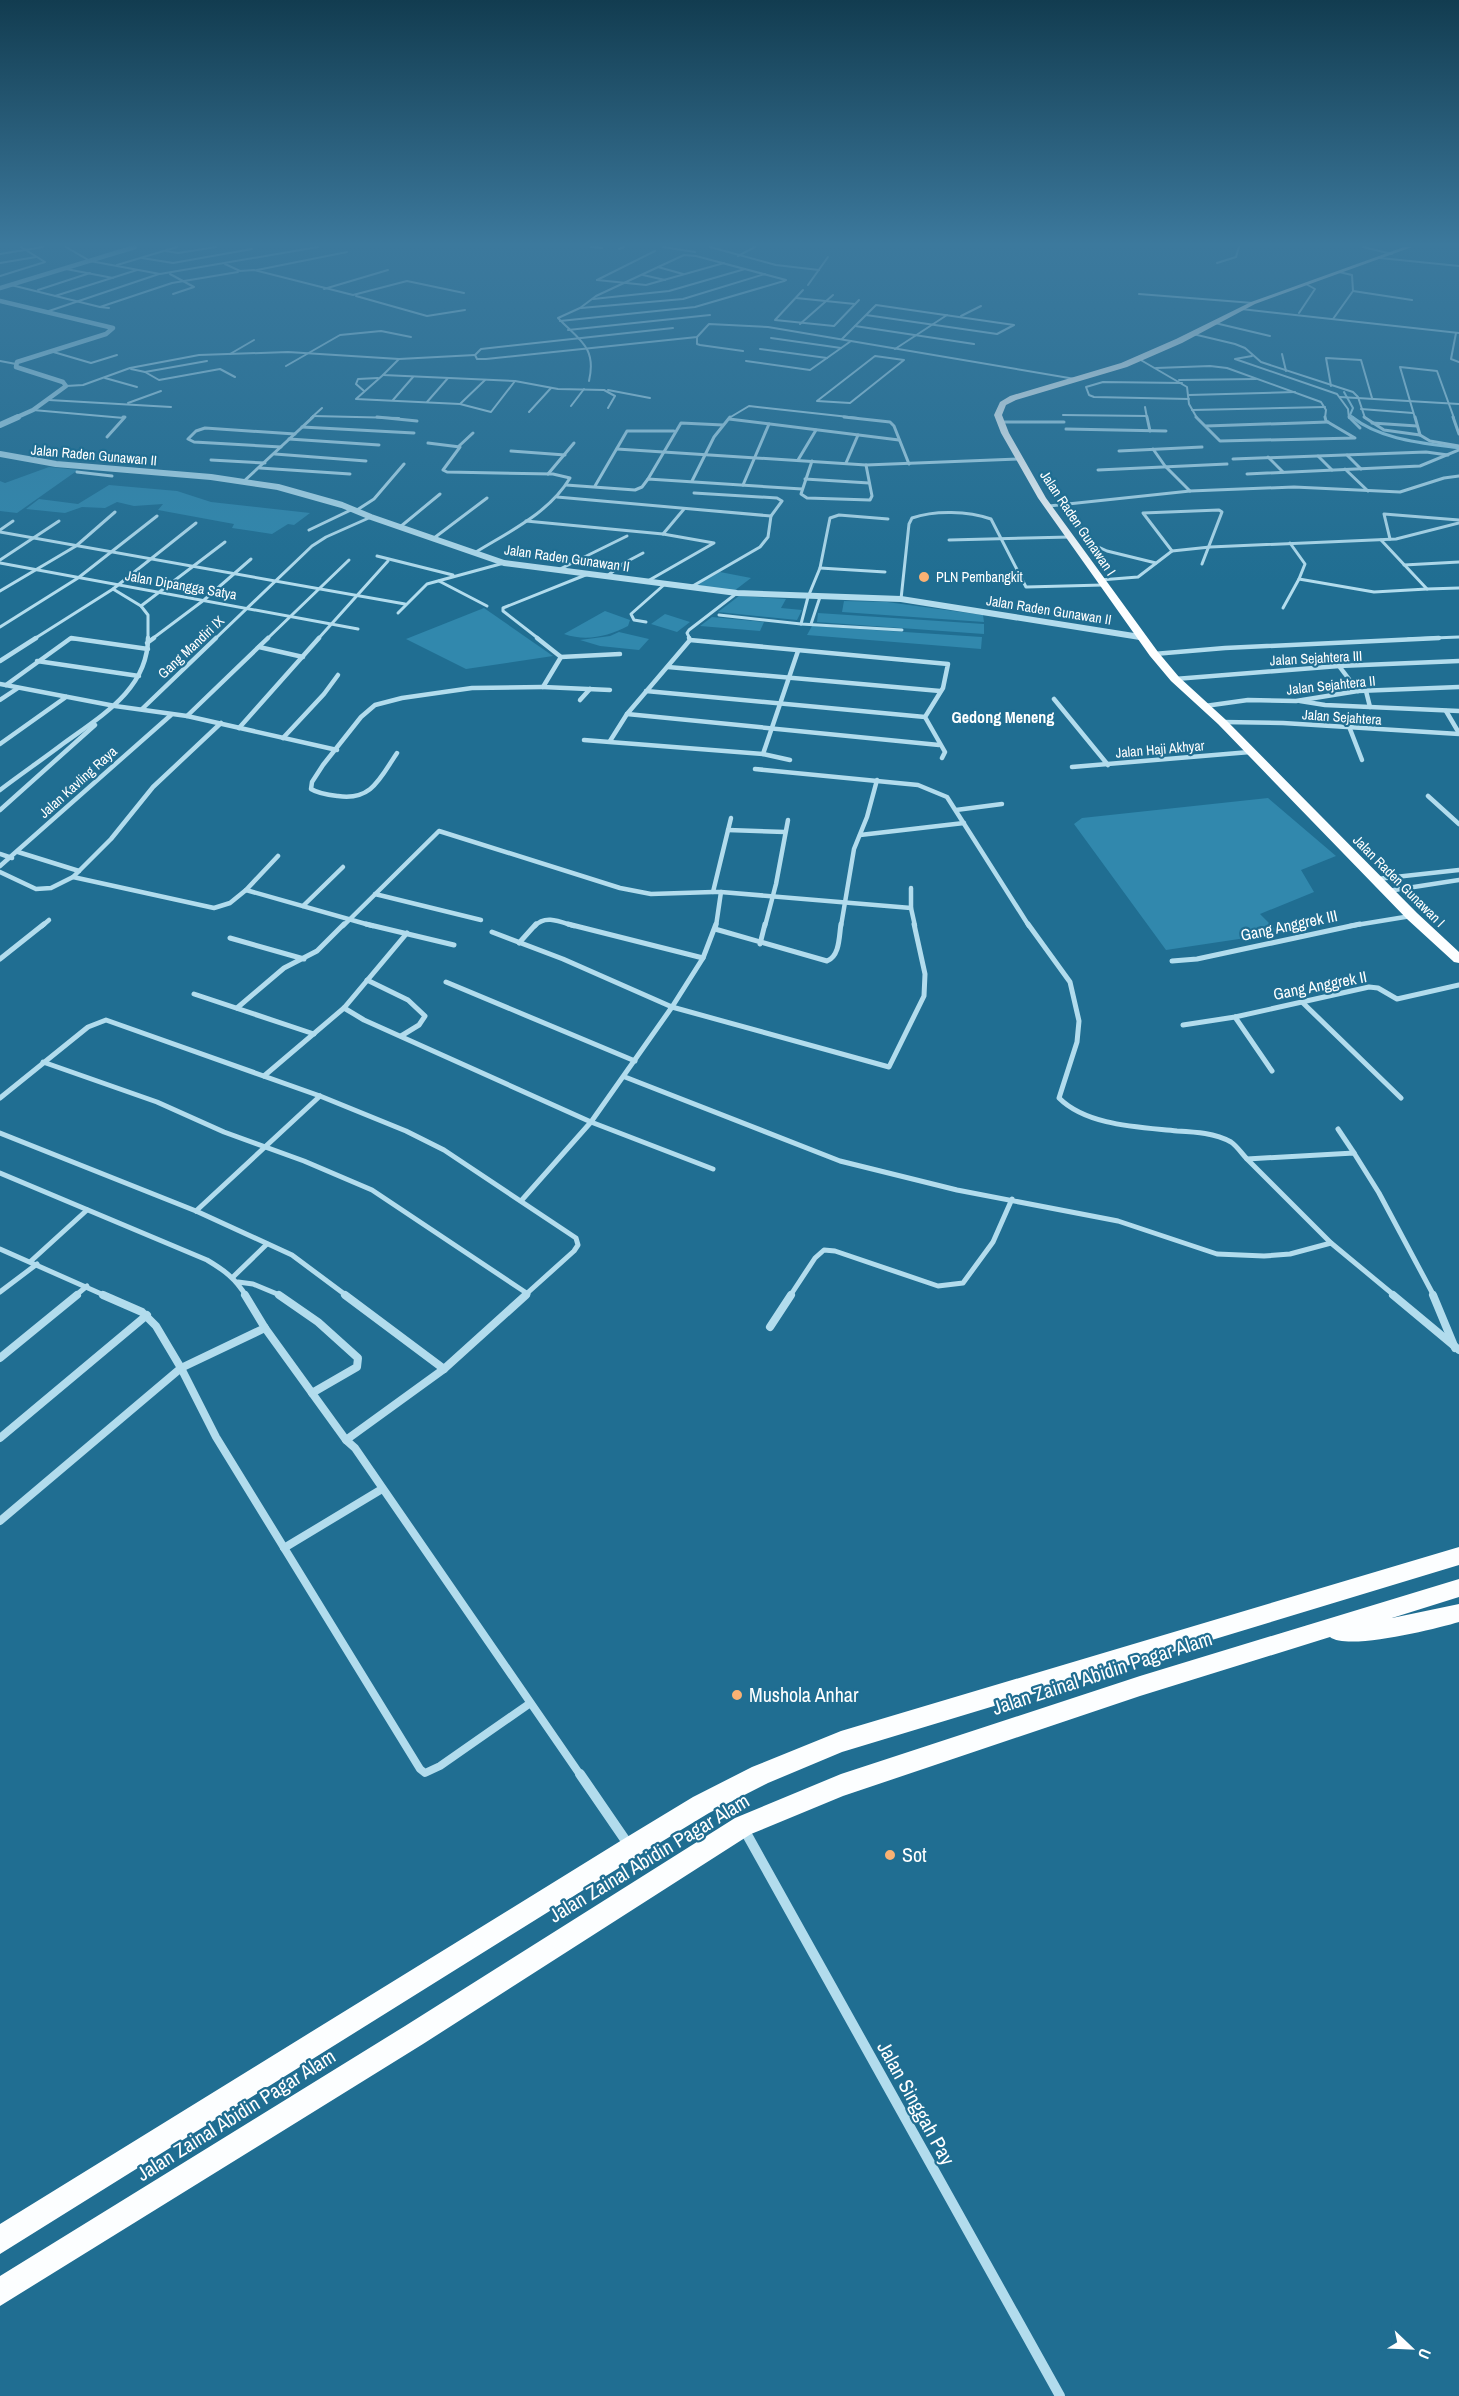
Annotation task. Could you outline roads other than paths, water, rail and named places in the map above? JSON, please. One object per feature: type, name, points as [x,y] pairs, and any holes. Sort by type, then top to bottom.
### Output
[{"type":"highway","points":[[1000,422],[998,416],[1000,408],[1013,398],[1079,380],[1139,359]]},
{"type":"highway","name":"Jalan Raden Gunawan I","points":[[1000,422],[1049,506],[1101,583],[1140,637],[1175,679],[1205,706],[1412,916],[1459,959]]},
{"type":"highway","name":"Jalan Zainal Abidin Pagar Alam","points":[[0,2240],[630,1848],[701,1805],[760,1775],[841,1742],[1459,1556]]},
{"type":"highway","points":[[1369,1583],[1388,1610]]},
{"type":"highway","name":"Jalan Zainal Abidin Pagar Alam","points":[[0,2292],[414,2035],[742,1826],[841,1785],[1140,1686],[1459,1588]]},
{"type":"highway","points":[[1316,1632],[1379,1631],[1420,1624],[1459,1613]]},
{"type":"street","points":[[0,362],[16,364],[30,359]]},
{"type":"street","points":[[77,359],[91,363],[105,359]]},
{"type":"street","points":[[0,425],[33,410],[66,386],[83,385],[130,368],[179,359]]},
{"type":"street","points":[[286,366],[300,359]]},
{"type":"street","points":[[396,359],[403,359]]},
{"type":"street","points":[[399,359],[356,399],[460,404],[481,411],[493,411],[515,381]]},
{"type":"street","points":[[589,381],[592,359]]},
{"type":"street","points":[[746,361],[810,370],[826,359]]},
{"type":"street","points":[[869,359],[817,401],[850,403],[904,360],[899,359]]},
{"type":"street","points":[[966,359],[1079,380]]},
{"type":"street","points":[[1139,359],[1188,388],[1192,410],[1222,442],[1355,438],[1329,422],[1325,418],[1325,407],[1316,399],[1263,379],[1217,366],[1156,368]]},
{"type":"street","points":[[1235,359],[1342,397],[1459,404]]},
{"type":"street","points":[[1256,359],[1261,363],[1353,392],[1358,397],[1361,409],[1369,423],[1387,431],[1420,435],[1430,441],[1459,448]]},
{"type":"street","points":[[1282,359],[1286,371]]},
{"type":"street","points":[[1326,359],[1331,386]]},
{"type":"street","points":[[1353,359],[1362,361],[1372,398]]},
{"type":"street","points":[[146,372],[207,361]]},
{"type":"street","points":[[16,364],[16,367],[63,382],[66,386]]},
{"type":"street","points":[[1420,435],[1400,367],[1437,371],[1459,434]]},
{"type":"street","points":[[130,368],[146,372],[159,380],[220,369],[235,377]]},
{"type":"street","points":[[383,375],[515,381],[551,388],[622,391],[650,398]]},
{"type":"street","points":[[393,400],[413,377]]},
{"type":"street","points":[[105,378],[137,387]]},
{"type":"street","points":[[364,391],[356,384],[358,379],[379,378]]},
{"type":"street","points":[[428,402],[448,378]]},
{"type":"street","points":[[1178,380],[1263,379]]},
{"type":"street","points":[[460,404],[485,380]]},
{"type":"street","points":[[1182,383],[1103,382],[1086,387],[1089,395],[1094,397],[1189,397],[1298,392]]},
{"type":"street","points":[[529,412],[551,388]]},
{"type":"street","points":[[571,406],[584,389]]},
{"type":"street","points":[[604,390],[615,395],[608,408]]},
{"type":"street","points":[[125,404],[150,393],[161,391]]},
{"type":"street","points":[[1342,397],[1348,409],[1349,419],[1360,428]]},
{"type":"street","points":[[49,400],[171,407]]},
{"type":"street","points":[[692,481],[723,425],[740,408],[749,406],[890,422],[894,426],[909,464]]},
{"type":"street","points":[[1145,407],[1150,432]]},
{"type":"street","points":[[1192,410],[1325,407]]},
{"type":"street","points":[[243,482],[266,463],[322,408]]},
{"type":"street","points":[[1361,409],[1413,414]]},
{"type":"street","points":[[33,410],[125,417],[107,437]]},
{"type":"street","points":[[1067,436],[1063,413],[1147,416]]},
{"type":"street","points":[[313,416],[390,417],[417,421]]},
{"type":"street","points":[[729,419],[899,440]]},
{"type":"street","points":[[1000,422],[1064,422]]},
{"type":"street","points":[[1206,426],[1329,422]]},
{"type":"street","points":[[566,486],[635,490],[642,487],[674,431],[683,423],[723,425]]},
{"type":"street","points":[[1369,423],[1417,426]]},
{"type":"street","points":[[743,484],[769,424]]},
{"type":"street","points":[[302,426],[414,433]]},
{"type":"street","points":[[281,447],[188,440],[196,431],[205,428],[295,434]]},
{"type":"street","points":[[1066,429],[1166,431]]},
{"type":"street","points":[[798,460],[816,430]]},
{"type":"street","points":[[595,486],[622,436],[627,431],[674,431]]},
{"type":"street","points":[[428,443],[459,446],[473,434]]},
{"type":"street","points":[[846,463],[858,435]]},
{"type":"street","points":[[289,439],[379,446]]},
{"type":"street","points":[[549,474],[574,443]]},
{"type":"street","points":[[459,446],[444,471],[459,474],[568,476],[566,486],[557,497],[476,552]]},
{"type":"street","points":[[1119,451],[1202,447]]},
{"type":"street","points":[[1247,474],[1420,466],[1449,455],[1459,448]]},
{"type":"street","points":[[617,449],[866,465],[1021,459]]},
{"type":"street","points":[[1153,449],[1165,466],[1190,491]]},
{"type":"street","points":[[511,451],[565,454]]},
{"type":"street","points":[[1233,459],[1426,452],[1449,455]]},
{"type":"street","name":"Jalan Raden Gunawan II","points":[[0,454],[34,462],[280,487],[355,510],[504,563],[737,593],[901,599],[1140,637]]},
{"type":"street","points":[[275,454],[366,461]]},
{"type":"street","points":[[1347,455],[1361,468]]},
{"type":"street","points":[[1318,456],[1332,470]]},
{"type":"street","points":[[1268,457],[1283,472]]},
{"type":"street","points":[[211,460],[266,463]]},
{"type":"street","points":[[812,461],[801,496],[807,498],[864,501],[872,499],[866,465]]},
{"type":"street","points":[[309,530],[374,499],[404,464]]},
{"type":"street","points":[[1098,471],[1227,464]]},
{"type":"street","points":[[68,478],[86,467]]},
{"type":"street","points":[[260,468],[350,474]]},
{"type":"street","points":[[1345,469],[1368,491]]},
{"type":"street","points":[[77,472],[112,476]]},
{"type":"street","points":[[1049,506],[1190,491],[1294,487],[1368,491],[1411,490],[1443,477],[1459,476]]},
{"type":"street","points":[[648,478],[802,489]]},
{"type":"street","points":[[805,479],[869,483]]},
{"type":"street","points":[[691,587],[760,548],[768,537],[771,516],[782,501],[781,499],[694,493]]},
{"type":"street","points":[[400,527],[440,494]]},
{"type":"street","points":[[557,497],[771,516]]},
{"type":"street","points":[[434,538],[487,498]]},
{"type":"street","points":[[663,534],[684,509]]},
{"type":"street","points":[[1172,551],[1143,513],[1213,509],[1221,511],[1202,564]]},
{"type":"street","points":[[0,591],[76,546],[115,512]]},
{"type":"street","points":[[901,599],[909,524],[914,516],[974,514],[992,519],[1026,587],[1101,583],[1138,577],[1172,551],[1210,547],[1381,540],[1407,537],[1459,521]]},
{"type":"street","points":[[1390,539],[1384,514],[1459,521]]},
{"type":"street","points":[[0,627],[78,578],[157,516]]},
{"type":"street","points":[[801,624],[808,597],[820,568],[832,516],[888,519]]},
{"type":"street","name":"Gang Mandiri IX","points":[[142,709],[174,676],[318,542],[371,517]]},
{"type":"street","points":[[1075,519],[1092,544],[1107,551],[1156,563]]},
{"type":"street","points":[[525,520],[663,534],[714,543],[646,582]]},
{"type":"street","points":[[0,531],[13,521]]},
{"type":"street","points":[[0,562],[59,521]]},
{"type":"street","points":[[0,661],[113,589],[196,523]]},
{"type":"street","points":[[0,531],[405,604]]},
{"type":"street","points":[[560,570],[627,536]]},
{"type":"street","points":[[949,540],[1070,537]]},
{"type":"street","points":[[1381,540],[1427,589]]},
{"type":"street","points":[[141,606],[225,542]]},
{"type":"street","points":[[1283,608],[1305,564],[1290,543]]},
{"type":"street","points":[[607,576],[624,563],[643,553]]},
{"type":"street","points":[[377,556],[388,561],[456,576]]},
{"type":"street","points":[[3,685],[71,638],[148,646],[250,559]]},
{"type":"street","points":[[187,716],[350,560]]},
{"type":"street","points":[[239,728],[388,561]]},
{"type":"street","name":"Jalan Dipangga Satya","points":[[0,562],[358,629]]},
{"type":"street","points":[[1404,565],[1459,562]]},
{"type":"street","points":[[398,613],[427,584],[504,563]]},
{"type":"street","points":[[820,568],[885,572]]},
{"type":"street","points":[[589,573],[503,608],[503,610],[561,657],[620,654]]},
{"type":"street","points":[[1299,579],[1374,592],[1459,588]]},
{"type":"street","points":[[438,580],[487,606]]},
{"type":"street","points":[[646,622],[636,621],[631,618],[631,614],[665,584]]},
{"type":"street","points":[[0,790],[115,706],[139,676],[148,646],[150,620],[141,606],[113,589]]},
{"type":"street","points":[[690,640],[687,633],[689,630],[737,593]]},
{"type":"street","points":[[812,624],[820,597]]},
{"type":"street","points":[[719,615],[801,624],[902,630]]},
{"type":"street","points":[[1154,654],[1225,648],[1459,637]]},
{"type":"street","points":[[690,640],[948,664],[943,688],[926,717]]},
{"type":"street","points":[[610,741],[627,714],[690,640]]},
{"type":"street","points":[[260,647],[303,657]]},
{"type":"street","points":[[763,754],[798,651]]},
{"type":"street","points":[[543,687],[561,657]]},
{"type":"street","points":[[37,661],[139,676]]},
{"type":"street","name":"Jalan Sejahtera III","points":[[1175,679],[1340,666],[1459,661]]},
{"type":"street","points":[[1340,666],[1358,691]]},
{"type":"street","points":[[668,667],[940,691]]},
{"type":"street","points":[[283,738],[324,694],[338,675]]},
{"type":"street","points":[[3,685],[115,706],[187,716],[337,750]]},
{"type":"street","points":[[397,753],[367,793],[357,798],[316,792],[311,789],[312,782],[361,717],[382,702],[472,688],[543,687],[610,690]]},
{"type":"street","name":"Jalan Sejahtera II","points":[[1205,706],[1248,700],[1296,701],[1358,691],[1459,687]]},
{"type":"street","points":[[0,700],[18,688]]},
{"type":"street","points":[[580,700],[590,689]]},
{"type":"street","points":[[646,691],[926,717]]},
{"type":"street","points":[[1366,691],[1370,707]]},
{"type":"street","points":[[0,744],[66,697]]},
{"type":"street","points":[[1054,699],[1108,765]]},
{"type":"street","points":[[1296,701],[1459,711]]},
{"type":"street","points":[[1446,711],[1459,734]]},
{"type":"street","points":[[627,714],[939,745]]},
{"type":"street","name":"Jalan Kavling Raya","points":[[0,866],[12,858],[171,715]]},
{"type":"street","points":[[0,810],[79,741],[100,717]]},
{"type":"street","points":[[926,717],[939,745],[945,752],[942,758]]},
{"type":"street","points":[[0,872],[45,891],[73,877],[111,839],[153,787],[221,723]]},
{"type":"street","name":"Jalan Sejahtera","points":[[1222,723],[1283,723],[1350,729],[1459,734]]},
{"type":"street","points":[[1350,729],[1362,760]]},
{"type":"street","points":[[70,739],[79,741]]},
{"type":"street","points":[[584,740],[763,754],[790,760]]},
{"type":"street","name":"Jalan Haji Akhyar","points":[[1072,767],[1250,752]]},
{"type":"street","points":[[755,769],[918,785],[947,797],[1045,950],[1070,982],[1070,995],[1080,1021],[1079,1035],[1062,1078],[1059,1098],[1070,1109],[1100,1119],[1158,1129],[1211,1134],[1233,1143],[1331,1243],[1457,1349]]},
{"type":"street","points":[[715,929],[760,944],[826,961],[832,959],[837,951],[854,849],[877,780]]},
{"type":"street","points":[[1428,796],[1459,824]]},
{"type":"street","points":[[956,810],[1002,804]]},
{"type":"street","points":[[713,892],[731,818]]},
{"type":"street","points":[[760,944],[773,897],[788,820]]},
{"type":"street","points":[[860,835],[964,823]]},
{"type":"street","points":[[728,830],[786,832]]},
{"type":"street","points":[[237,1008],[284,968],[312,956],[439,831],[620,888],[651,894],[721,892],[911,908]]},
{"type":"street","points":[[18,852],[79,871]]},
{"type":"street","points":[[0,854],[12,858]]},
{"type":"street","points":[[73,877],[214,908],[230,903],[246,890],[278,856]]},
{"type":"street","points":[[303,906],[343,867]]},
{"type":"street","points":[[1377,879],[1459,870]]},
{"type":"street","points":[[1388,891],[1459,880]]},
{"type":"street","points":[[492,932],[563,959],[672,1007],[889,1068],[924,996],[924,974],[911,908],[911,888]]},
{"type":"street","points":[[246,890],[350,920],[454,945]]},
{"type":"street","points":[[521,1201],[591,1122],[625,1077],[672,1007],[703,958],[715,929],[721,892]]},
{"type":"street","points":[[375,894],[481,920]]},
{"type":"street","name":"Gang Anggrek III","points":[[1172,961],[1197,959],[1348,926],[1412,916]]},
{"type":"street","points":[[519,943],[539,921],[547,919],[703,958]]},
{"type":"street","points":[[0,959],[3,952],[49,920]]},
{"type":"street","points":[[264,1077],[344,1008],[406,933]]},
{"type":"street","points":[[230,938],[304,959]]},
{"type":"street","points":[[367,980],[416,1005],[425,1016],[419,1026],[401,1036]]},
{"type":"street","points":[[446,982],[635,1061]]},
{"type":"street","name":"Gang Anggrek II","points":[[1184,1025],[1235,1017],[1369,987],[1378,988],[1397,999],[1459,985]]},
{"type":"street","points":[[194,994],[314,1034]]},
{"type":"street","points":[[1302,1002],[1401,1098]]},
{"type":"street","points":[[344,1008],[591,1122],[713,1169]]},
{"type":"street","points":[[1235,1017],[1272,1071]]},
{"type":"street","points":[[0,1098],[3,1092],[88,1027],[106,1020],[320,1096],[427,1141],[573,1234],[578,1241],[574,1251],[528,1294],[444,1369],[346,1440]]},
{"type":"street","points":[[43,1062],[157,1102],[372,1190],[528,1294]]},
{"type":"street","points":[[625,1077],[840,1161],[957,1190],[1118,1221],[1217,1254],[1264,1256],[1290,1254],[1331,1243]]},
{"type":"street","points":[[196,1211],[320,1096]]},
{"type":"street","points":[[1338,1129],[1380,1193],[1430,1283],[1445,1314],[1457,1349]]},
{"type":"street","points":[[0,1133],[196,1211],[292,1255],[444,1369]]},
{"type":"street","points":[[1247,1159],[1354,1153]]},
{"type":"street","points":[[0,1173],[207,1260],[235,1279],[266,1328],[346,1440],[355,1448],[630,1848]]},
{"type":"street","points":[[770,1327],[815,1258],[824,1251],[834,1251],[938,1286],[963,1283],[993,1242],[1012,1199]]},
{"type":"street","points":[[0,1292],[34,1263],[87,1210]]},
{"type":"street","points":[[235,1279],[267,1244]]},
{"type":"street","points":[[0,1249],[87,1286],[147,1315],[156,1326],[181,1368],[216,1437],[413,1759],[425,1773],[440,1766],[529,1704]]},
{"type":"street","points":[[235,1279],[255,1282],[296,1305],[358,1358],[357,1367],[312,1393]]},
{"type":"street","points":[[0,1358],[87,1286]]},
{"type":"street","points":[[0,1438],[147,1315]]},
{"type":"street","points":[[0,1521],[181,1368],[266,1328]]},
{"type":"street","points":[[284,1548],[382,1489]]},
{"type":"street","name":"Jalan Singgah Pay","points":[[742,1826],[1060,2396]]},
{"type":"waterway","points":[[1344,392],[1353,408],[1350,415],[1354,418]]},
{"type":"waterway","points":[[1352,417],[1363,425],[1389,436],[1459,448]]},
{"type":"place","name":"PLN Pembangkit","points":[[924,577]]},
{"type":"place","name":"Mushola Anhar","points":[[737,1695]]},
{"type":"place","name":"Sot","points":[[890,1855]]},
{"type":"district","name":"Gedong Meneng","points":[[1003,717]]}]
